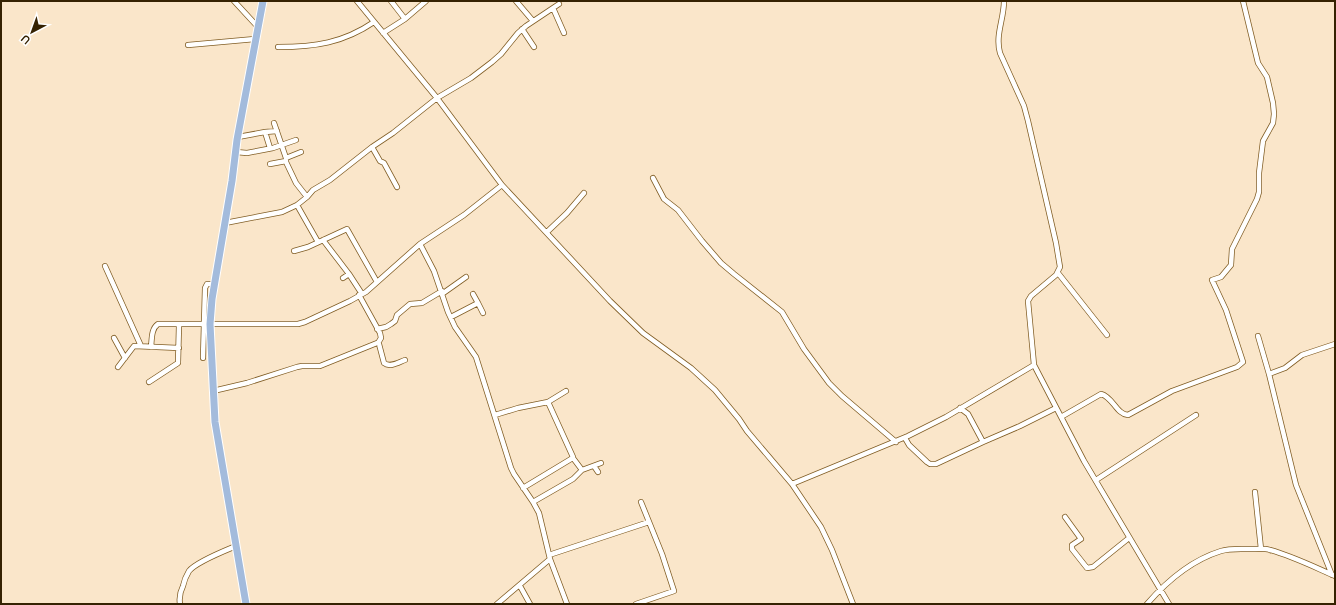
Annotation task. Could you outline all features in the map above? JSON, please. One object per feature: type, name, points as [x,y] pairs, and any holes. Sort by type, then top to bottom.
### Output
[{"type":"main road","points":[[246,604],[217,440],[206,324],[225,223],[255,39],[263,1]]},
{"type":"street","points":[[234,1],[258,27]]},
{"type":"street","points":[[357,1],[437,98],[502,185],[610,301],[643,333],[691,368],[715,390],[739,419],[792,484],[823,531],[853,604]]},
{"type":"street","points":[[391,1],[405,19]]},
{"type":"street","points":[[383,33],[405,19],[424,1]]},
{"type":"street","points":[[516,1],[533,21]]},
{"type":"street","points":[[1004,1],[998,45],[1000,53],[1025,109],[1060,265],[1058,273],[1030,296],[1028,301],[1034,365],[1096,480],[1169,604]]},
{"type":"street","points":[[1061,417],[1103,394],[1121,412],[1128,415],[1172,391],[1237,366],[1243,362],[1226,310],[1212,280],[1221,277],[1231,265],[1232,249],[1257,199],[1259,192],[1259,173],[1263,141],[1273,122],[1274,114],[1267,77],[1258,63],[1243,1]]},
{"type":"street","points":[[225,223],[282,212],[298,205],[307,198],[313,190],[330,180],[437,98],[471,78],[492,62],[501,54],[522,29],[559,4]]},
{"type":"street","points":[[553,8],[564,33]]},
{"type":"street","points":[[278,47],[304,47],[324,44],[361,30],[374,22]]},
{"type":"street","points":[[522,29],[534,47]]},
{"type":"street","points":[[188,46],[255,39]]},
{"type":"street","points":[[274,123],[286,160],[296,183],[307,198]]},
{"type":"street","points":[[238,138],[277,131]]},
{"type":"street","points":[[265,132],[270,148]]},
{"type":"street","points":[[236,152],[247,152],[282,146],[296,140]]},
{"type":"street","points":[[372,147],[380,161],[384,163],[397,187]]},
{"type":"street","points":[[270,164],[286,160],[302,152]]},
{"type":"street","points":[[653,178],[665,200],[678,210],[721,263],[782,312],[804,349],[829,383],[896,442]]},
{"type":"street","points":[[151,347],[153,330],[156,324],[301,323],[346,303],[360,295],[377,282],[420,244],[464,215],[502,185]]},
{"type":"street","points":[[547,232],[567,214],[584,193]]},
{"type":"street","points":[[213,391],[247,383],[297,367],[320,366],[378,343],[381,337],[349,274],[320,241],[298,205]]},
{"type":"street","points":[[294,251],[320,241],[346,228],[348,229],[377,282]]},
{"type":"street","points":[[420,244],[434,271],[450,317],[476,358],[511,468],[533,502],[542,520],[550,557],[567,604]]},
{"type":"street","points":[[104,266],[141,346]]},
{"type":"street","points":[[1058,273],[1107,335]]},
{"type":"street","points":[[342,278],[349,274]]},
{"type":"street","points":[[378,329],[391,324],[397,315],[410,304],[422,303],[442,293],[466,277]]},
{"type":"street","points":[[473,294],[482,313]]},
{"type":"street","points":[[450,317],[478,303]]},
{"type":"street","points":[[203,358],[206,324]]},
{"type":"street","points":[[149,382],[178,363],[179,325]]},
{"type":"street","points":[[1258,336],[1270,374],[1296,485],[1333,576]]},
{"type":"street","points":[[114,338],[125,358]]},
{"type":"street","points":[[378,343],[386,365],[390,366],[405,360]]},
{"type":"street","points":[[1270,374],[1285,368],[1302,354],[1335,344]]},
{"type":"street","points":[[118,367],[133,347],[179,348]]},
{"type":"street","points":[[792,484],[896,442],[960,408],[1034,365]]},
{"type":"street","points":[[495,415],[518,408],[548,402],[566,391]]},
{"type":"street","points":[[548,402],[573,458],[582,470]]},
{"type":"street","points":[[960,408],[968,414],[983,442]]},
{"type":"street","points":[[904,438],[919,455],[933,464],[1020,426],[1056,408]]},
{"type":"street","points":[[1096,480],[1196,414]]},
{"type":"street","points":[[523,488],[573,458]]},
{"type":"street","points":[[533,502],[573,478],[582,470],[601,463]]},
{"type":"street","points":[[594,466],[598,472]]},
{"type":"street","points":[[1255,492],[1260,549]]},
{"type":"street","points":[[636,604],[674,591],[662,554],[641,502]]},
{"type":"street","points":[[1065,517],[1081,539],[1072,545],[1072,548],[1087,568],[1093,567],[1129,538]]},
{"type":"street","points":[[497,604],[520,586],[550,557],[649,522]]},
{"type":"street","points":[[180,604],[181,589],[191,569],[236,546]]},
{"type":"street","points":[[1147,604],[1160,589],[1192,565],[1221,551],[1235,549],[1270,550],[1300,561],[1333,576]]},
{"type":"street","points":[[520,586],[530,604]]}]
